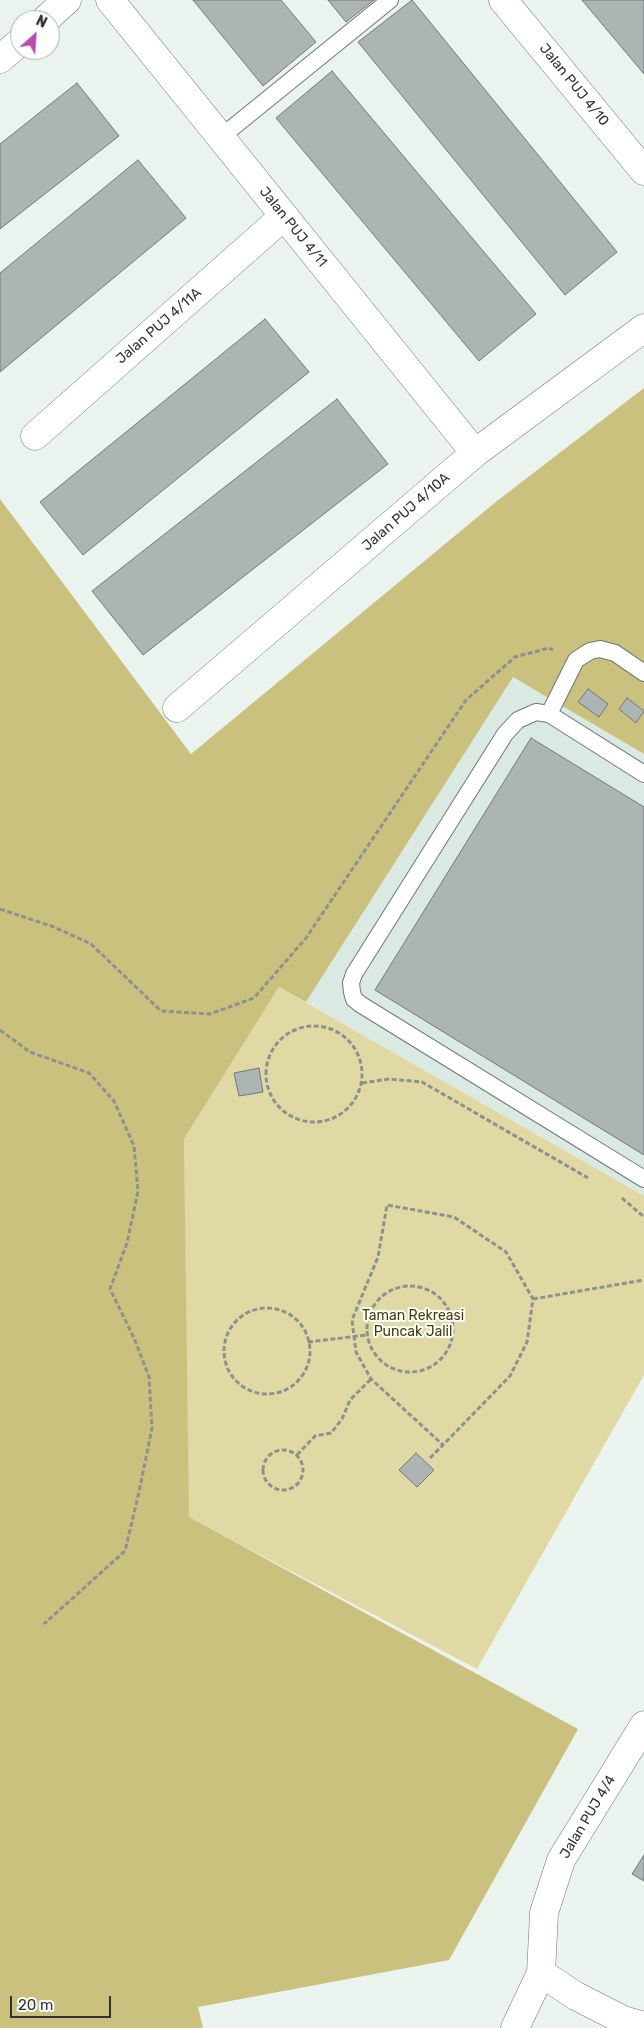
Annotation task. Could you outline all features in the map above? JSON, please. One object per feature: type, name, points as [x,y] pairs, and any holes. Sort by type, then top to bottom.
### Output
[{"type":"street","points":[[56,10],[68,0]]},
{"type":"street","name":"Jalan PUJ 4/11","points":[[110,0],[475,453]]},
{"type":"street","name":"Jalan PUJ 4/10","points":[[503,0],[644,171]]},
{"type":"street","points":[[0,59],[10,50]]},
{"type":"street","name":"Jalan PUJ 4/11A","points":[[35,436],[284,216]]},
{"type":"street","name":"Jalan PUJ 4/10A","points":[[177,708],[475,453],[644,328]]},
{"type":"street","name":"Jalan PUJ 4/4","points":[[541,1973],[544,1913],[561,1860],[644,1726]]},
{"type":"street","points":[[515,2028],[541,1973],[576,1996],[623,2020],[644,2026]]},
{"type":"lane","points":[[221,137],[390,0]]},
{"type":"lane","points":[[549,714],[576,660],[590,651],[600,649],[615,653],[644,673]]},
{"type":"lane","points":[[644,774],[549,714],[536,712],[518,720],[505,734],[354,974],[351,983],[354,999],[360,1004],[644,1180]]},
{"type":"path","points":[[0,909],[54,927],[91,944],[161,1011],[210,1014],[254,998],[306,938],[466,700],[515,657],[549,648],[576,660]]},
{"type":"path","points":[[308,1026],[323,1027],[337,1032],[350,1041],[358,1054],[362,1068],[362,1083],[357,1097],[347,1109],[335,1117],[320,1122],[305,1121],[291,1116],[279,1107],[270,1094],[266,1079],[266,1064],[272,1050],[281,1038],[293,1030],[308,1026]]},
{"type":"path","points":[[0,1030],[30,1052],[89,1073],[114,1101],[134,1146],[138,1191],[127,1243],[110,1289],[134,1338],[149,1377],[152,1428],[139,1492],[125,1552],[44,1624]]},
{"type":"path","points":[[362,1083],[389,1079],[422,1082],[594,1181]]},
{"type":"path","points":[[619,1196],[644,1217]]},
{"type":"path","points":[[430,1458],[510,1376],[527,1342],[533,1299],[506,1252],[454,1217],[388,1205],[378,1257],[352,1320],[352,1336],[356,1352],[371,1379],[442,1445]]},
{"type":"path","points":[[533,1299],[644,1280]]},
{"type":"path","points":[[411,1286],[426,1289],[438,1297],[448,1309],[452,1323],[452,1338],[446,1352],[436,1363],[423,1370],[408,1372],[394,1369],[381,1361],[371,1349],[367,1335],[367,1320],[373,1306],[383,1295],[396,1288],[411,1286]]},
{"type":"path","points":[[264,1308],[279,1310],[292,1317],[303,1328],[308,1342],[310,1356],[305,1371],[296,1382],[284,1391],[269,1394],[254,1392],[241,1385],[230,1374],[224,1361],[224,1346],[228,1332],[237,1320],[249,1312],[264,1308]]},
{"type":"path","points":[[308,1342],[367,1335]]},
{"type":"path","points":[[297,1455],[315,1436],[331,1433],[342,1419],[350,1400],[371,1379]]},
{"type":"path","points":[[280,1450],[289,1450],[297,1455],[302,1462],[303,1472],[301,1480],[295,1487],[277,1490],[269,1485],[264,1478],[265,1460],[272,1453],[280,1450]]},
{"type":"shaded area","points":[[644,388],[644,754],[513,677],[306,1002],[279,987],[184,1139],[189,1517],[578,1729],[449,1960],[198,2007],[203,2028],[0,2028],[0,499],[191,754],[497,501]]},
{"type":"shaded area","points":[[513,676],[644,754],[644,1196],[306,1002]]},
{"type":"green space","name":"Taman Rekreasi Puncak Jalil","points":[[279,987],[644,1196],[644,1375],[477,1669],[188,1517],[184,1139]]},
{"type":"building","points":[[193,0],[281,0],[316,42],[263,86]]},
{"type":"building","points":[[328,0],[374,0],[346,22]]},
{"type":"building","points":[[412,0],[617,252],[565,295],[358,42]]},
{"type":"building","points":[[582,0],[644,0],[644,74]]},
{"type":"building","points":[[332,71],[536,314],[479,361],[276,118]]},
{"type":"building","points":[[77,83],[119,136],[0,229],[0,144]]},
{"type":"building","points":[[138,160],[186,218],[0,372],[0,273]]},
{"type":"building","points":[[265,319],[309,372],[83,555],[40,502]]},
{"type":"building","points":[[337,399],[388,464],[143,655],[92,591]]},
{"type":"building","points":[[588,689],[608,704],[599,717],[578,702]]},
{"type":"building","points":[[627,698],[644,711],[636,723],[619,709]]},
{"type":"building","points":[[531,738],[644,807],[644,1155],[375,990]]},
{"type":"building","points":[[259,1068],[263,1092],[239,1096],[234,1073]]},
{"type":"building","points":[[416,1453],[434,1470],[417,1487],[399,1470]]},
{"type":"building","points":[[644,1855],[644,1881],[632,1874]]}]
